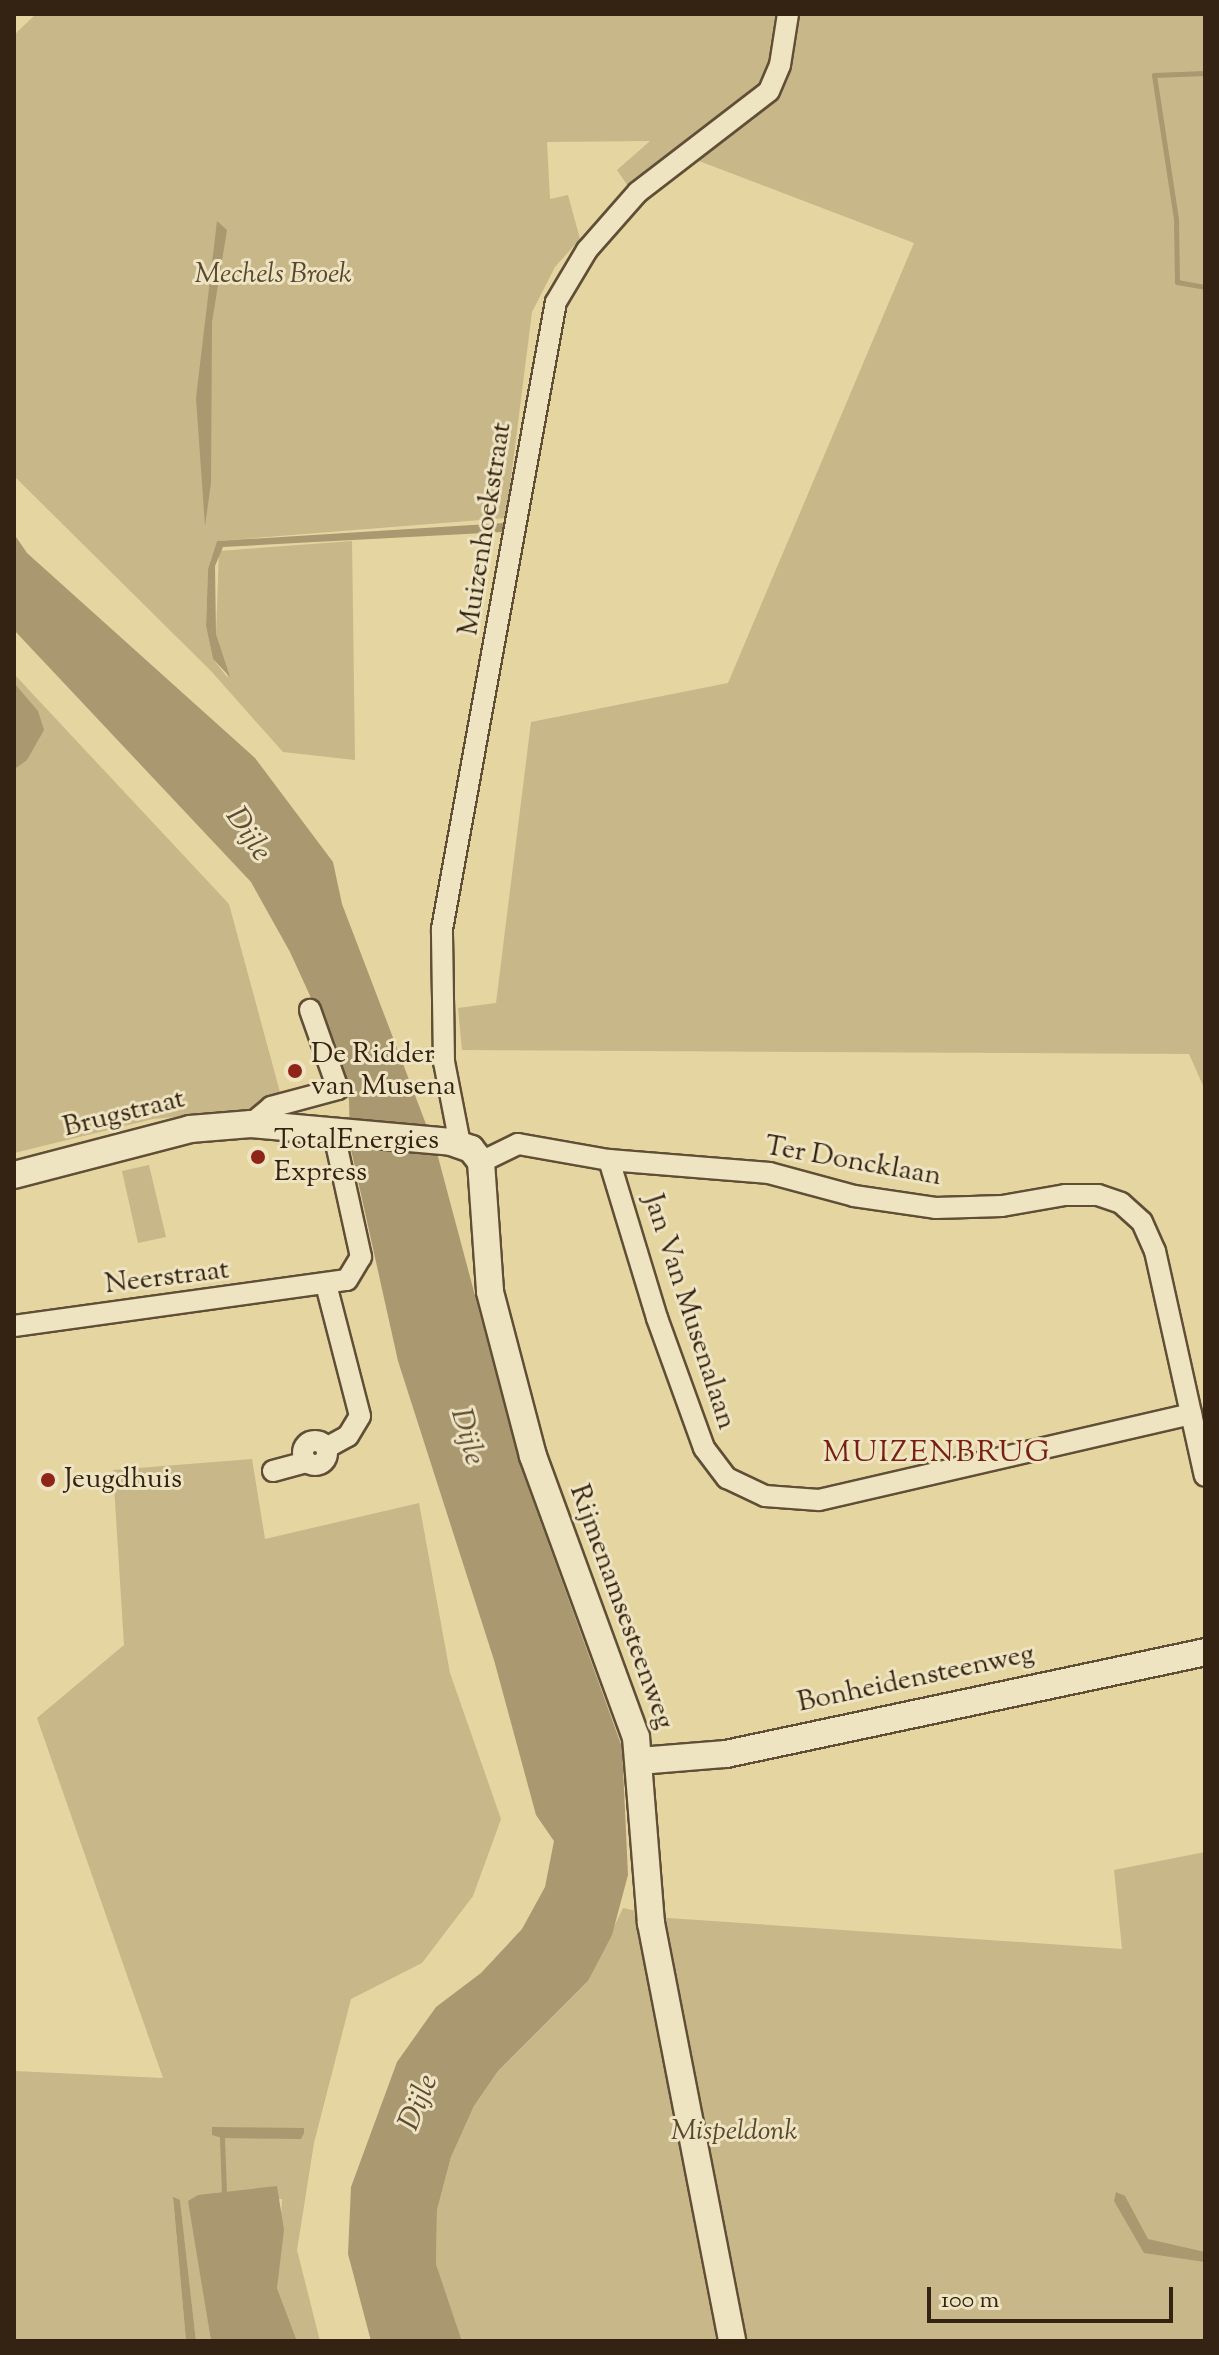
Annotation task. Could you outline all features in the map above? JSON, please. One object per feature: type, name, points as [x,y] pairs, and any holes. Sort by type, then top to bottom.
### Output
[{"type":"street","name":"Muizenhoekstraat","points":[[452,1142],[444,1062],[442,929],[556,302],[587,250],[638,192],[769,91],[780,65],[788,14]]},
{"type":"street","name":"Brugstraat","points":[[251,1124],[271,1107],[338,1089],[310,1010]]},
{"type":"street","name":"Brugstraat","points":[[14,1175],[190,1129],[251,1124],[452,1142]]},
{"type":"street","name":"Neerstraat","points":[[14,1326],[326,1285],[354,1274],[361,1257],[336,1131]]},
{"type":"street","points":[[452,1142],[481,1162]]},
{"type":"street","name":"Ter Doncklaan","points":[[481,1162],[518,1144],[609,1160],[769,1173],[854,1196],[935,1208],[1002,1206],[1065,1195],[1098,1195],[1121,1203],[1142,1222],[1155,1251],[1205,1476]]},
{"type":"street","name":"Jan Van Musenalaan","points":[[609,1160],[657,1318],[704,1448],[727,1478],[765,1496],[819,1500],[1191,1414]]},
{"type":"street","name":"Rijmenamsesteenweg","points":[[481,1162],[490,1292],[529,1441],[631,1723],[640,1761],[651,1923],[732,2341]]},
{"type":"street","points":[[273,1471],[307,1462],[303,1454],[309,1443],[320,1442],[326,1448],[348,1436],[360,1416],[326,1285]]},
{"type":"street","name":"Bonheidensteenweg","points":[[640,1761],[726,1754],[1205,1652]]},
{"type":"green space","name":"Mechels Broek","points":[[36,14],[1205,14],[1205,1090],[1189,1054],[462,1050],[458,1008],[496,1003],[531,722],[728,683],[914,243],[678,153],[630,189],[617,170],[650,141],[547,142],[550,199],[568,195],[580,239],[555,267],[532,312],[506,518],[217,541],[208,569],[206,626],[213,659],[228,678],[216,634],[219,551],[352,541],[355,760],[283,752],[211,671],[14,476],[14,35]]},
{"type":"green space","points":[[14,674],[229,904],[284,1107],[153,1119],[14,1153]]},
{"type":"green space","points":[[149,1165],[166,1237],[138,1243],[122,1171]]},
{"type":"green space","points":[[252,1459],[265,1539],[419,1503],[450,1673],[501,1819],[473,1896],[422,1963],[351,1999],[314,2143],[297,2250],[320,2341],[297,2341],[277,2288],[282,2199],[189,2201],[211,2341],[196,2341],[180,2201],[173,2198],[186,2341],[14,2341],[14,2071],[163,2078],[37,1718],[124,1645],[113,1470]]},
{"type":"green space","name":"Mispeldonk","points":[[1205,1852],[1205,2341],[462,2341],[436,2264],[437,2210],[451,2157],[474,2106],[498,2071],[588,1981],[623,1908],[668,1918],[1122,1949],[1114,1870]]},
{"type":"water","points":[[217,221],[227,230],[212,322],[211,483],[205,526],[196,398]]},
{"type":"water","points":[[504,523],[503,532],[223,547],[215,566],[216,634],[230,677],[213,659],[206,626],[208,569],[217,541]]},
{"type":"water","name":"Dijle","points":[[14,534],[27,553],[255,758],[333,862],[342,904],[437,1153],[521,1468],[622,1747],[628,1875],[612,1935],[588,1981],[498,2071],[474,2106],[451,2157],[437,2210],[436,2264],[462,2341],[371,2341],[348,2254],[351,2187],[397,2062],[436,2007],[481,1973],[522,1929],[545,1887],[554,1841],[536,1815],[494,1660],[398,1361],[350,1145],[349,1100],[333,1046],[290,952],[251,882],[14,630]]},
{"type":"water","points":[[14,683],[38,711],[44,730],[27,760],[16,768]]},
{"type":"water","points":[[212,2127],[304,2128],[304,2133],[301,2139],[222,2138],[212,2135]]},
{"type":"water","points":[[277,2186],[284,2230],[277,2288],[297,2341],[211,2341],[188,2201],[198,2195]]},
{"type":"water","points":[[1116,2192],[1125,2196],[1148,2239],[1205,2252],[1205,2262],[1144,2253],[1114,2201]]},
{"type":"water","points":[[173,2197],[180,2200],[196,2341],[186,2341]]},
{"type":"waterway","points":[[1205,73],[1154,75],[1176,219],[1177,282],[1205,287]]},
{"type":"waterway","points":[[222,2138],[224,2192]]},
{"type":"place","name":"De Ridder van Musena","points":[[295,1071]]},
{"type":"place","name":"TotalEnergies Express","points":[[258,1157]]},
{"type":"place","name":"Jeugdhuis","points":[[48,1480]]},
{"type":"district","name":"MUIZENBRUG","points":[[937,1454]]}]
